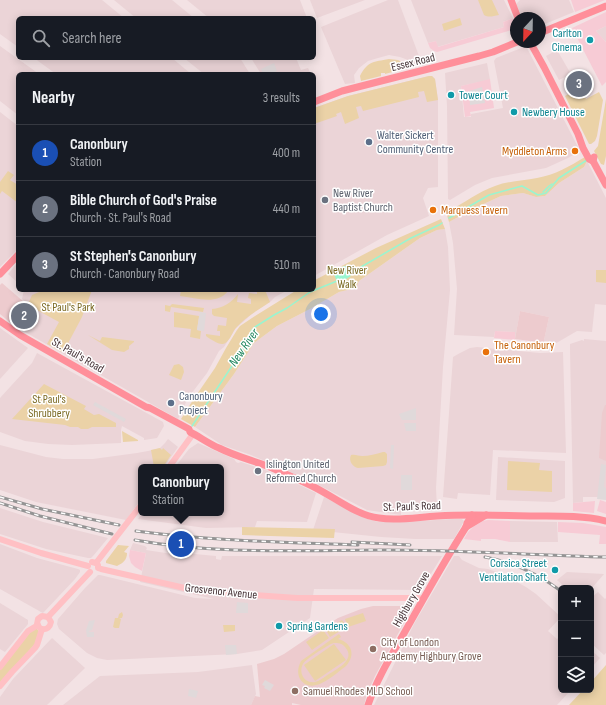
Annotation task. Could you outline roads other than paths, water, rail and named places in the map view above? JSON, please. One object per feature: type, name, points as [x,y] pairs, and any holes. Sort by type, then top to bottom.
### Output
[{"type":"main road","points":[[510,0],[515,12]]},
{"type":"main road","points":[[546,31],[606,6]]},
{"type":"main road","name":"Essex Road","points":[[316,101],[345,90],[484,54],[510,45]]},
{"type":"main road","points":[[534,48],[578,134],[594,157],[593,161],[606,185]]},
{"type":"main road","points":[[0,274],[16,257]]},
{"type":"main road","name":"St. Paul's Road","points":[[0,321],[20,335],[146,407],[182,425],[189,429],[192,433],[220,449],[309,484],[361,513],[370,516],[400,519],[472,515],[567,516],[606,521]]},
{"type":"main road","name":"Highbury Grove","points":[[368,705],[384,669],[472,515]]},
{"type":"main road","name":"Highbury Grove","points":[[466,527],[486,515]]},
{"type":"street","points":[[171,464],[192,433]]},
{"type":"street","points":[[0,538],[95,572],[97,565],[113,541],[138,509]]},
{"type":"street","points":[[48,617],[89,569],[91,562],[97,565]]},
{"type":"street","name":"Grosvenor Avenue","points":[[97,565],[198,591],[297,598],[417,598],[422,602]]},
{"type":"street","points":[[0,686],[37,645],[39,625],[42,616],[48,617]]},
{"type":"street","points":[[39,625],[47,629],[51,622],[48,617]]},
{"type":"street","points":[[0,667],[28,631],[39,625]]},
{"type":"waterway","name":"New River","points":[[449,218],[489,195],[522,186],[538,195],[546,193],[559,178],[587,160]]},
{"type":"waterway","name":"New River","points":[[543,192],[552,184]]},
{"type":"waterway","name":"New River","points":[[349,275],[411,238],[442,223]]},
{"type":"waterway","name":"New River","points":[[316,290],[337,281]]},
{"type":"waterway","name":"New River","points":[[192,426],[242,351],[248,341],[251,331],[310,292]]},
{"type":"railway","points":[[0,497],[42,509],[119,525]]},
{"type":"railway","points":[[0,503],[40,516],[112,534]]},
{"type":"railway","points":[[136,531],[219,539],[358,545]]},
{"type":"railway","points":[[135,540],[166,545],[228,550],[413,550],[606,557]]},
{"type":"railway","points":[[352,542],[410,545]]},
{"type":"railway","points":[[485,557],[515,565],[543,579],[558,589]]},
{"type":"place","name":"Carlton Cinema","points":[[590,40]]},
{"type":"place","name":"St Stephen's Canonbury","points":[[579,84]]},
{"type":"place","name":"Tower Court","points":[[451,95]]},
{"type":"place","name":"Newbery House","points":[[514,112]]},
{"type":"place","name":"Walter Sickert Community Centre","points":[[369,142]]},
{"type":"place","name":"Myddleton Arms","points":[[575,151]]},
{"type":"place","name":"New River Baptist Church","points":[[325,200]]},
{"type":"place","name":"Marquess Tavern","points":[[433,210]]},
{"type":"place","name":"Bible Church of God's Praise","points":[[24,316]]},
{"type":"place","name":"The Canonbury Tavern","points":[[486,352]]},
{"type":"place","name":"Canonbury Project","points":[[171,403]]},
{"type":"place","name":"Islington United Reformed Church","points":[[258,471]]},
{"type":"place","name":"Canonbury","points":[[181,544]]},
{"type":"place","name":"Corsica Street Ventilation Shaft","points":[[555,570]]},
{"type":"place","name":"Spring Gardens","points":[[279,626]]},
{"type":"place","name":"City of London Academy Highbury Grove","points":[[373,649]]},
{"type":"place","name":"Samuel Rhodes MLD School","points":[[295,691]]},
{"type":"park label","name":"New River Walk","points":[[347,277]]},
{"type":"park label","name":"St Paul's Park","points":[[68,307]]},
{"type":"park label","name":"St Paul's Shrubbery","points":[[49,406]]}]
